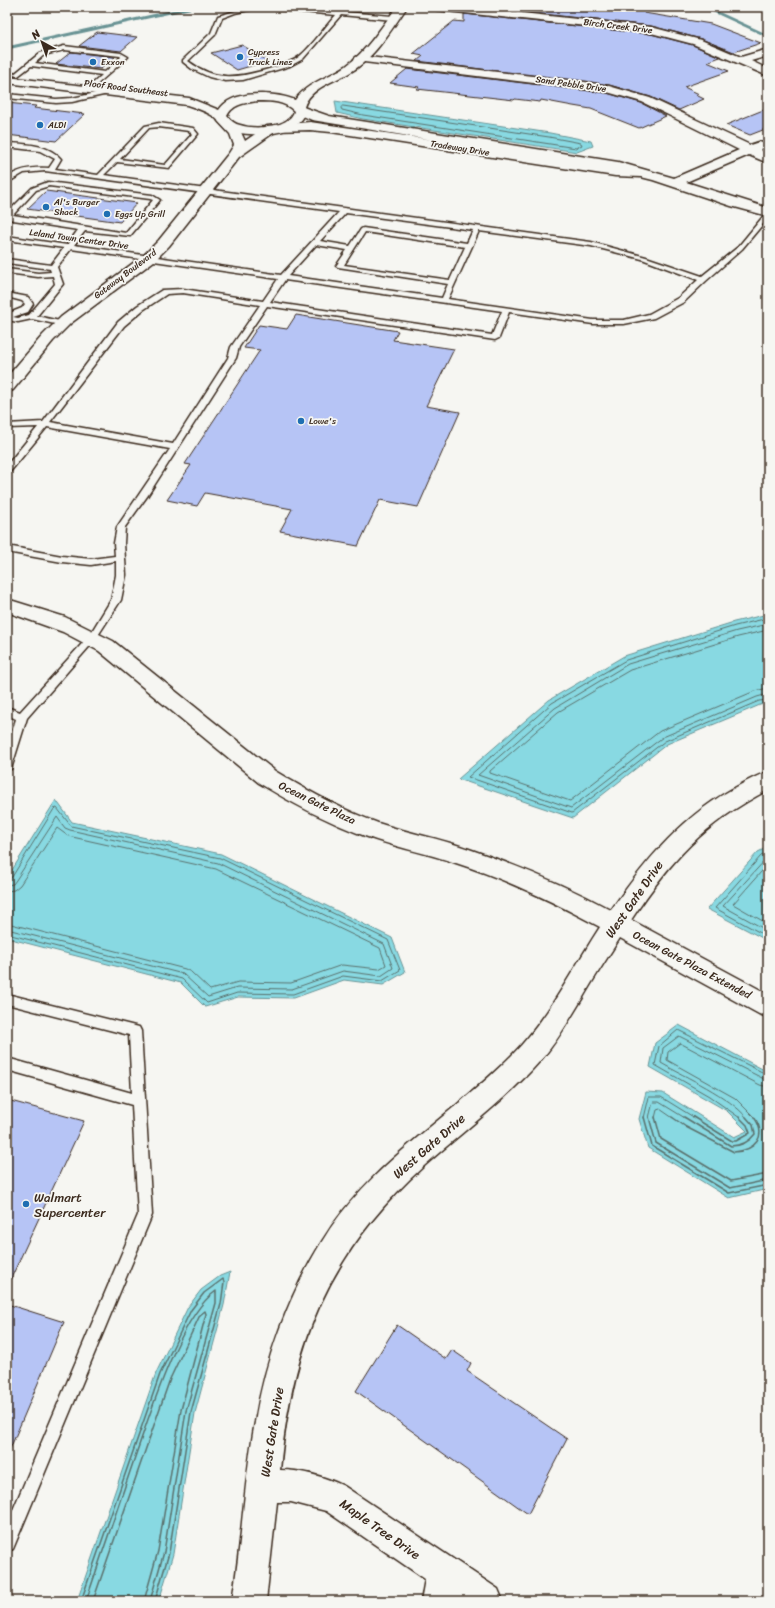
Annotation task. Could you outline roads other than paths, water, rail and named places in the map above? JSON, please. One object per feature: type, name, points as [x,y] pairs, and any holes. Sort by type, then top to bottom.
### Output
[{"type":"street","points":[[299,109],[302,98],[311,89],[351,67],[360,59],[402,7]]},
{"type":"street","name":"Birch Creek Drive","points":[[437,7],[651,30],[697,42],[768,73]]},
{"type":"street","points":[[741,61],[768,52]]},
{"type":"street","name":"Sand Pebble Drive","points":[[360,59],[609,89],[657,104],[768,158]]},
{"type":"street","name":"Ploof Road Southeast","points":[[10,76],[213,98],[245,99]]},
{"type":"street","name":"Ploof Road Southeast","points":[[10,76],[55,86],[189,102],[202,107],[223,119]]},
{"type":"street","points":[[235,154],[240,145],[236,133],[223,119],[222,111],[226,106],[245,99],[300,89],[325,81]]},
{"type":"street","name":"Tradeway Drive","points":[[258,97],[282,100],[292,103],[299,109],[316,117],[329,120],[618,166],[675,182],[724,200],[768,213]]},
{"type":"street","name":"Gateway Boulevard","points":[[7,387],[61,324],[149,258],[170,238],[235,154],[253,140],[296,120],[300,116],[299,109]]},
{"type":"street","name":"Tradeway Drive","points":[[223,119],[239,128],[260,130],[310,126],[331,128],[614,172],[641,173]]},
{"type":"street","points":[[675,182],[768,143]]},
{"type":"street","name":"Ocean Gate Plaza","points":[[7,605],[59,622],[92,638],[127,662],[256,768],[295,794],[328,811],[374,830],[461,855],[527,880],[579,904],[616,924]]},
{"type":"street","name":"West Gate Drive","points":[[249,1601],[264,1485],[267,1443],[274,1403],[287,1353],[303,1310],[321,1270],[339,1240],[372,1198],[398,1171],[503,1082],[533,1050],[556,1019],[638,889],[664,856],[692,828],[722,804],[768,780]]},
{"type":"street","name":"Ocean Gate Plaza Extended","points":[[616,924],[768,1006]]},
{"type":"street","name":"Maple Tree Drive","points":[[264,1485],[291,1486],[333,1497],[441,1587],[486,1601]]},
{"type":"lane","points":[[256,7],[233,12],[220,17],[213,34],[185,61],[194,68],[211,76],[225,79],[243,78],[288,65],[301,58],[340,13]]},
{"type":"lane","points":[[260,7],[393,18]]},
{"type":"lane","points":[[10,76],[31,64],[42,54],[64,48],[121,55],[124,57],[94,85]]},
{"type":"lane","points":[[31,64],[106,74]]},
{"type":"lane","points":[[55,86],[65,92],[66,97],[63,101]]},
{"type":"lane","points":[[7,96],[43,101],[63,101],[106,93]]},
{"type":"lane","points":[[100,176],[147,127],[159,125],[191,129],[195,134],[167,167],[116,160]]},
{"type":"lane","points":[[7,145],[38,149],[51,153],[58,159],[51,170]]},
{"type":"lane","points":[[7,181],[13,175],[24,170],[51,170],[591,244],[644,258],[703,279]]},
{"type":"lane","points":[[118,193],[128,180]]},
{"type":"lane","points":[[48,184],[118,193],[152,197],[157,200],[128,234],[83,229],[13,218],[8,215],[34,189],[48,184]]},
{"type":"lane","points":[[7,766],[22,717],[92,638],[116,600],[121,575],[118,543],[121,527],[175,447],[232,358],[235,347],[283,277],[344,211]]},
{"type":"lane","name":"Leland Town Center Drive","points":[[7,238],[593,322],[624,322],[651,316],[681,300],[703,279],[740,248],[768,213]]},
{"type":"lane","points":[[444,301],[477,228]]},
{"type":"lane","points":[[53,267],[83,229]]},
{"type":"lane","points":[[452,282],[340,266],[363,230],[469,245]]},
{"type":"lane","points":[[316,243],[351,248]]},
{"type":"lane","points":[[7,260],[53,267]]},
{"type":"lane","points":[[32,318],[59,284],[53,267]]},
{"type":"lane","points":[[7,271],[38,275],[56,274]]},
{"type":"lane","points":[[7,470],[45,424],[121,324],[140,308],[165,292],[183,290],[495,338],[506,310]]},
{"type":"lane","points":[[7,295],[25,298],[28,304],[25,310],[7,318]]},
{"type":"lane","points":[[7,318],[18,320],[32,318],[61,324]]},
{"type":"lane","points":[[7,426],[45,424],[175,447]]},
{"type":"lane","points":[[7,549],[62,560],[91,562],[119,558]]},
{"type":"lane","points":[[7,711],[22,717]]},
{"type":"lane","points":[[7,998],[135,1031],[145,1215],[7,1543]]},
{"type":"lane","points":[[7,1064],[139,1101]]},
{"type":"water","points":[[335,101],[550,133],[591,141],[593,146],[577,152],[363,119],[337,113]]},
{"type":"water","points":[[768,614],[768,703],[667,744],[573,818],[458,779],[549,700],[624,656],[734,622]]},
{"type":"water","points":[[56,800],[72,822],[221,854],[392,938],[405,972],[383,985],[344,980],[294,998],[238,997],[205,1007],[181,983],[7,938],[7,878]]},
{"type":"water","points":[[768,847],[768,941],[707,909],[758,852]]},
{"type":"water","points":[[679,1025],[768,1072],[768,1189],[729,1198],[648,1148],[639,1119],[646,1092],[663,1093],[734,1137],[747,1131],[727,1111],[650,1067],[655,1043]]},
{"type":"water","points":[[230,1272],[224,1305],[195,1413],[173,1554],[159,1601],[77,1601],[156,1373],[188,1307],[201,1290],[220,1276]]},
{"type":"waterway","points":[[7,48],[193,7]]},
{"type":"waterway","points":[[705,7],[768,36]]},
{"type":"place","name":"Cypress Truck Lines","points":[[240,57]]},
{"type":"place","name":"Exxon","points":[[93,62]]},
{"type":"place","name":"ALDI","points":[[40,125]]},
{"type":"place","name":"Al's Burger Shack","points":[[46,207]]},
{"type":"place","name":"Eggs Up Grill","points":[[107,214]]},
{"type":"place","name":"Lowe's","points":[[301,421]]},
{"type":"place","name":"Walmart Supercenter","points":[[26,1204]]}]
